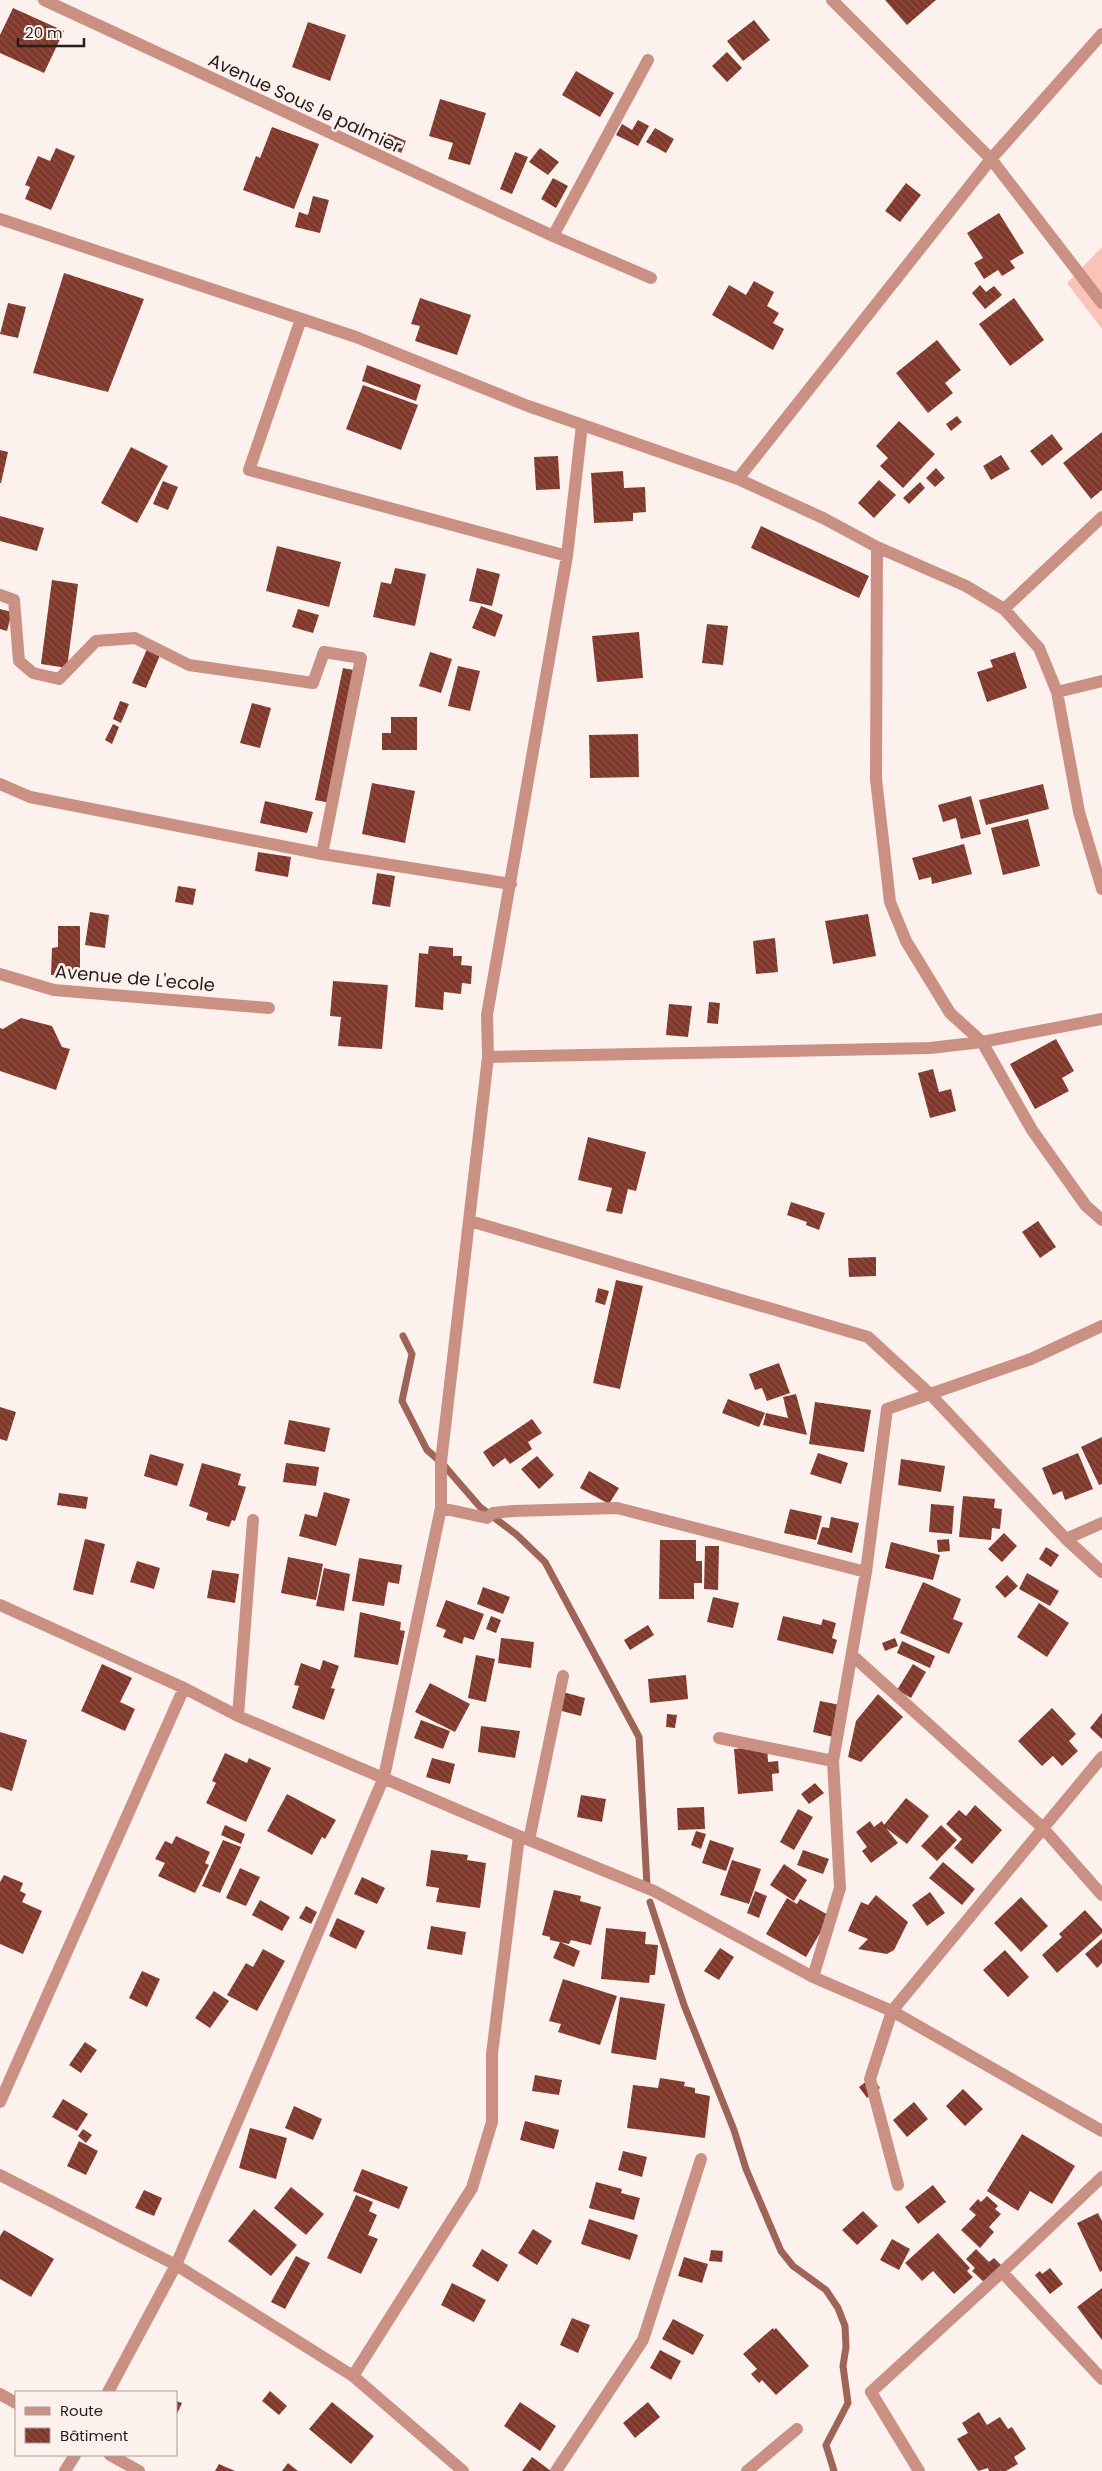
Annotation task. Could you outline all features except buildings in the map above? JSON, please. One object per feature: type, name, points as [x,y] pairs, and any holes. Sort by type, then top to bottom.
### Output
[{"type":"street","name":"Avenue Sous le palmier","points":[[44,0],[553,236],[651,278]]},
{"type":"street","points":[[832,0],[991,159],[1102,303]]},
{"type":"street","points":[[738,479],[991,159],[1102,34]]},
{"type":"street","points":[[553,236],[648,60]]},
{"type":"street","points":[[0,219],[356,337],[528,406],[738,479],[823,518],[877,547],[966,586],[1004,609],[1039,648],[1057,692],[1079,812],[1102,889]]},
{"type":"street","points":[[301,319],[249,470],[568,556]]},
{"type":"street","points":[[109,2391],[176,2266],[384,1777],[441,1508],[441,1462],[488,1057],[487,1014],[568,556],[582,425]]},
{"type":"street","points":[[1004,609],[1102,517]]},
{"type":"street","points":[[877,547],[876,779],[890,902],[906,941],[950,1013],[982,1042],[1032,1130],[1086,1206],[1102,1220]]},
{"type":"street","points":[[0,595],[14,600],[19,661],[33,673],[59,679],[96,641],[116,639],[135,638],[189,665],[313,683],[324,652],[361,658],[322,854]]},
{"type":"street","points":[[1057,692],[1102,681]]},
{"type":"street","points":[[0,784],[30,797],[322,854],[511,884]]},
{"type":"street","name":"Avenue de L'ecole","points":[[0,974],[54,990],[269,1008]]},
{"type":"street","points":[[488,1057],[930,1048],[982,1042],[1102,1019]]},
{"type":"street","points":[[470,1221],[868,1337],[930,1395],[1066,1539],[1102,1572]]},
{"type":"street","points":[[813,1976],[840,1888],[833,1761],[866,1572],[887,1409],[1031,1359],[1102,1326]]},
{"type":"street","points":[[441,1508],[490,1516],[513,1511],[616,1508],[866,1572]]},
{"type":"street","points":[[238,1716],[253,1520]]},
{"type":"street","points":[[1066,1539],[1102,1523]]},
{"type":"street","points":[[0,1605],[184,1688],[238,1716],[524,1838],[654,1891],[813,1976],[892,2011],[1102,2131]]},
{"type":"street","points":[[852,1656],[1042,1828],[1102,1895]]},
{"type":"street","points":[[353,2376],[472,2188],[492,2122],[492,2054],[524,1838],[563,1676]]},
{"type":"street","points":[[0,2102],[184,1688]]},
{"type":"street","points":[[718,1738],[833,1761]]},
{"type":"street","points":[[898,2185],[870,2078],[892,2011],[1102,1757]]},
{"type":"street","points":[[556,2471],[642,2340],[701,2159]]},
{"type":"street","points":[[0,2175],[176,2266],[353,2376],[463,2471]]},
{"type":"street","points":[[919,2471],[871,2392],[1102,2177]]},
{"type":"street","points":[[1002,2272],[1102,2379]]},
{"type":"street","points":[[0,2394],[15,2402]]},
{"type":"street","points":[[748,2471],[797,2429]]},
{"type":"street","points":[[66,2471],[74,2456]]},
{"type":"street","points":[[112,2456],[139,2471]]},
{"type":"shaded area","points":[[1102,247],[1102,329],[1067,283]]},
{"type":"waterway","points":[[403,1336],[412,1354],[402,1401],[427,1450],[441,1462],[480,1507],[517,1535],[545,1562],[639,1737],[647,1885]]},
{"type":"waterway","points":[[650,1902],[684,2005],[734,2130],[746,2169],[781,2251],[793,2266],[826,2290],[838,2308],[845,2326],[846,2347],[843,2366],[848,2403],[826,2445],[834,2471]]}]
